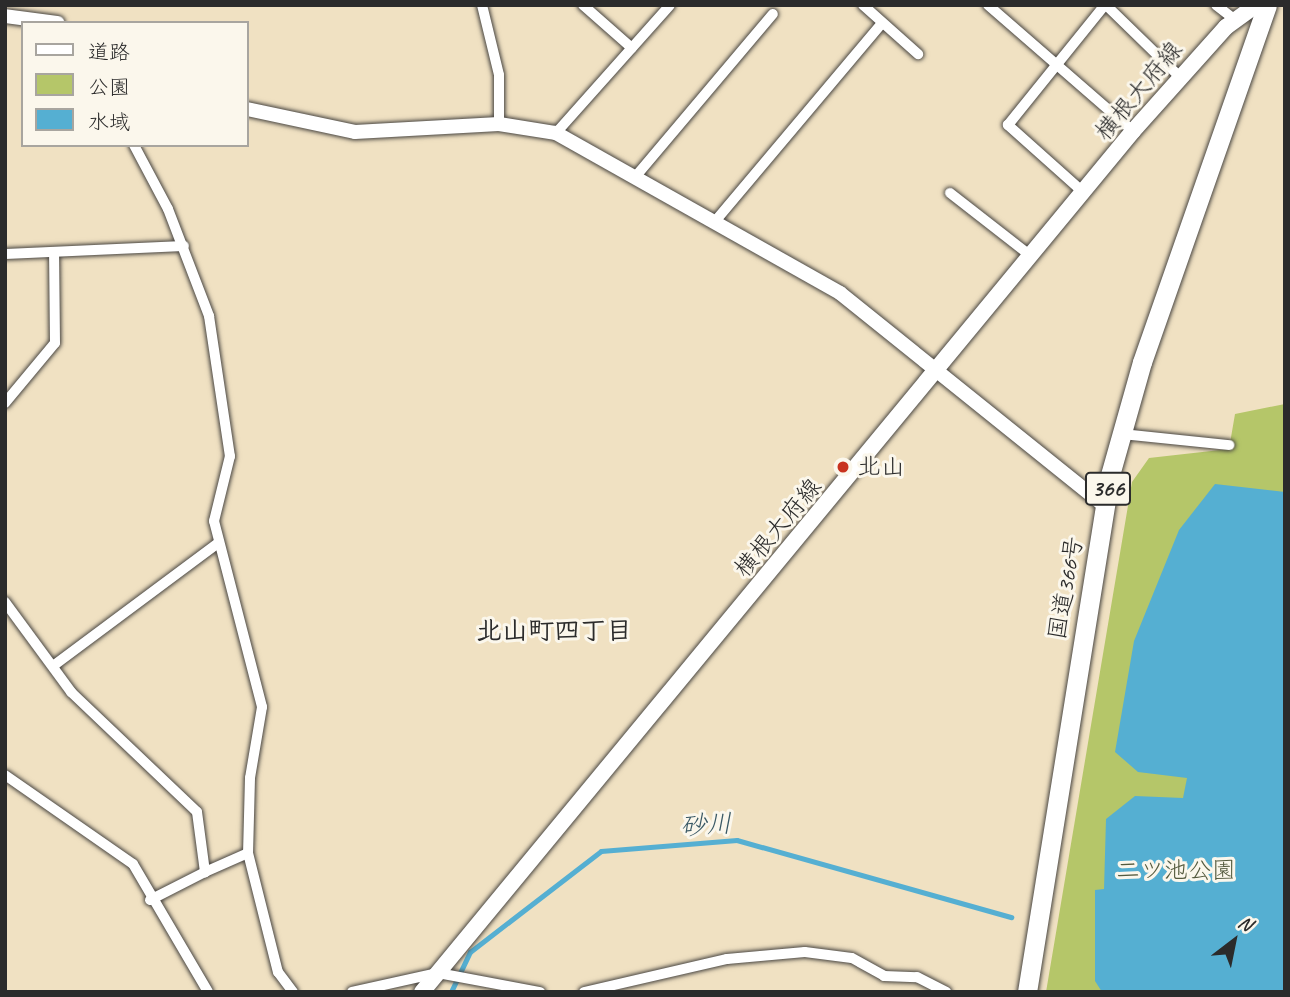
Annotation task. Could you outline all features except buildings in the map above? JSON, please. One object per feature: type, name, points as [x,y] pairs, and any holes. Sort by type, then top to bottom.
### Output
[{"type":"highway","name":"国道366号","points":[[1027,992],[1105,506],[1122,435],[1267,5]]},
{"type":"main road","name":"横根大府線","points":[[422,992],[1133,131],[1234,19],[1256,5]]},
{"type":"street","points":[[482,5],[499,75],[499,124]]},
{"type":"street","points":[[583,5],[632,48]]},
{"type":"street","points":[[556,133],[670,5]]},
{"type":"street","points":[[863,5],[918,54]]},
{"type":"street","points":[[988,5],[1133,131]]},
{"type":"street","points":[[1083,192],[1008,125],[1106,5],[1180,77]]},
{"type":"street","points":[[1216,5],[1234,19]]},
{"type":"street","points":[[636,176],[774,14]]},
{"type":"street","points":[[5,16],[47,21]]},
{"type":"street","points":[[717,219],[882,23]]},
{"type":"street","points":[[248,109],[355,132],[499,124],[556,133],[717,219],[840,293],[940,368],[1105,506]]},
{"type":"street","points":[[135,147],[184,246],[209,316],[230,456],[214,521],[235,623],[258,673],[261,708],[250,778],[248,853],[278,972],[293,992]]},
{"type":"street","points":[[950,193],[1031,256]]},
{"type":"street","points":[[5,254],[184,246]]},
{"type":"street","points":[[5,403],[55,343],[54,253]]},
{"type":"street","points":[[1122,435],[1229,445]]},
{"type":"street","points":[[53,666],[218,543]]},
{"type":"street","points":[[5,602],[71,692],[197,812],[205,872]]},
{"type":"street","points":[[5,775],[133,864],[149,900],[208,992]]},
{"type":"street","points":[[149,900],[248,853]]},
{"type":"street","points":[[584,992],[727,959],[805,953],[852,958],[884,976],[917,977],[946,992]]},
{"type":"street","points":[[352,992],[438,972],[540,992]]},
{"type":"street","points":[[461,992],[465,979]]},
{"type":"green space","name":"二ツ池公園","points":[[1285,404],[1285,992],[1046,992],[1132,482],[1149,458],[1229,449],[1235,414]]},
{"type":"water","name":"二ツ池公園","points":[[1215,484],[1285,492],[1285,992],[1102,992],[1095,981],[1095,890],[1104,889],[1106,819],[1135,796],[1183,798],[1187,778],[1138,772],[1115,752],[1134,641],[1179,530]]},
{"type":"waterway","name":"砂川","points":[[451,992],[470,952],[601,851],[737,840],[1011,917]]},
{"type":"place","name":"北山","points":[[843,467]]},
{"type":"district","name":"北山町四丁目","points":[[554,631]]}]
